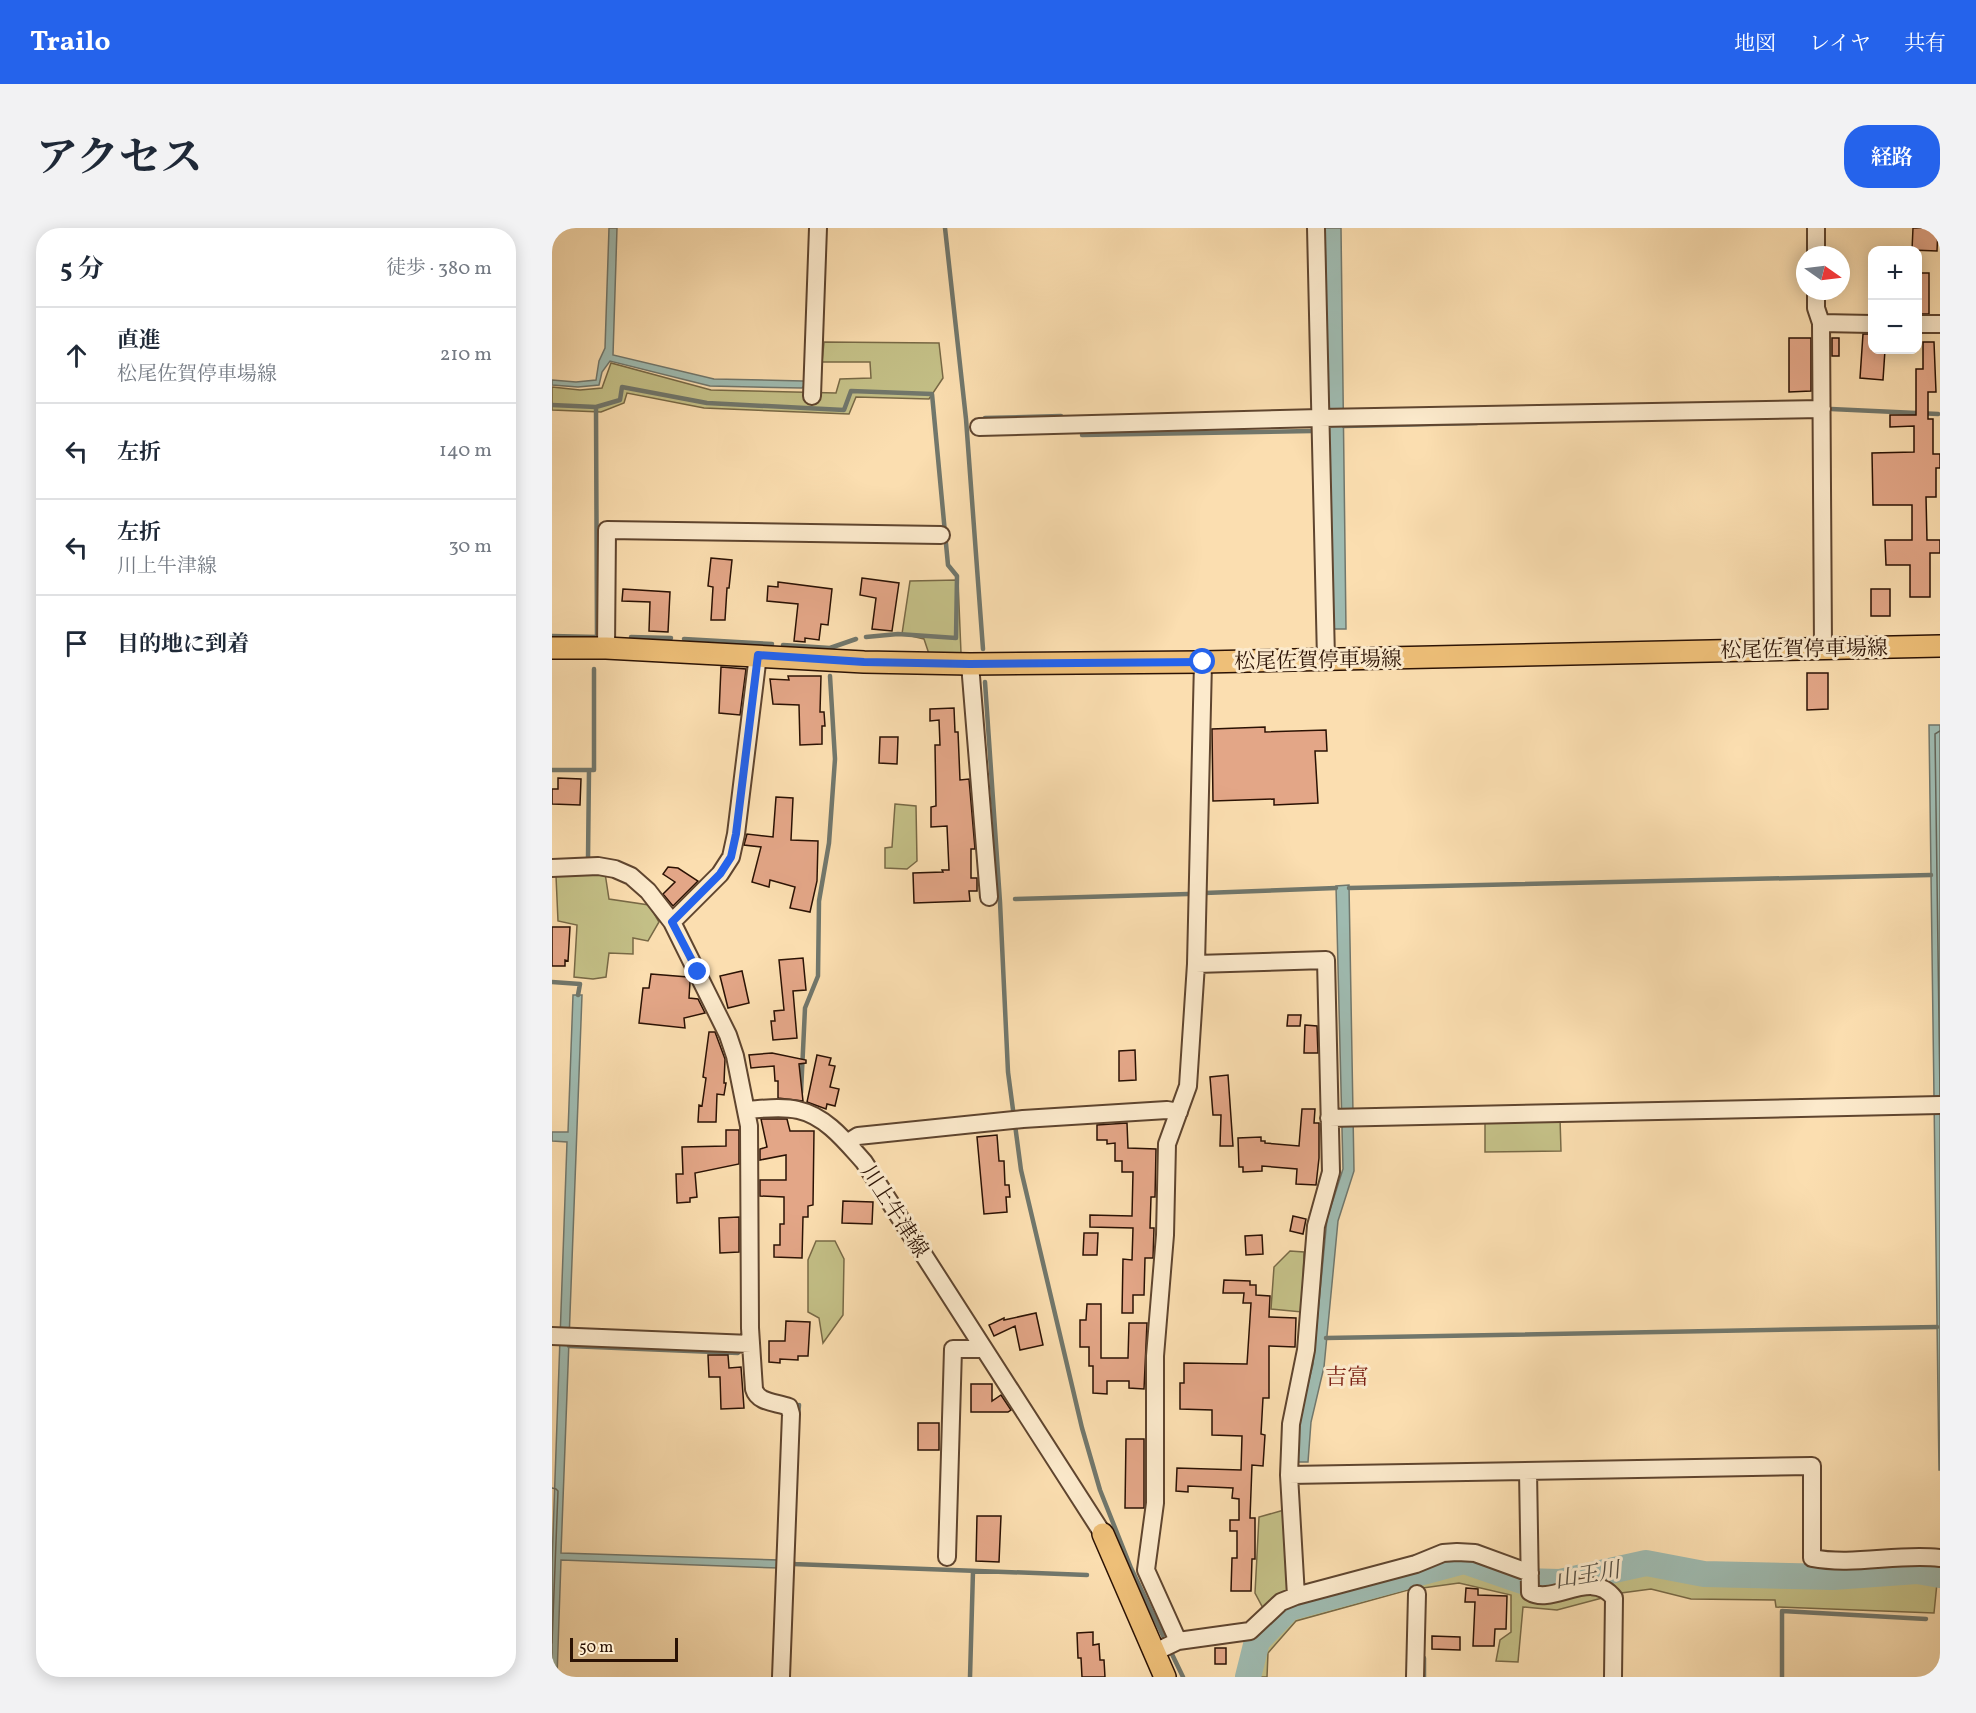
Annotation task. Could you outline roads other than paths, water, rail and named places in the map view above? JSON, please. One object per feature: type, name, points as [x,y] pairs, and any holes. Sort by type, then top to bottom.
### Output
[{"type":"main road","name":"松尾佐賀停車場線","points":[[552,648],[606,648],[864,662],[970,664],[1203,662],[1940,646]]},
{"type":"main road","name":"川上牛津線","points":[[1103,1534],[1165,1677]]},
{"type":"street","points":[[812,396],[818,228]]},
{"type":"street","points":[[1316,228],[1326,659]]},
{"type":"street","points":[[1816,228],[1816,246]]},
{"type":"street","points":[[1816,300],[1821,323],[1823,648]]},
{"type":"street","points":[[1821,323],[1868,324]]},
{"type":"street","points":[[1922,324],[1940,324]]},
{"type":"street","points":[[979,427],[1348,417],[1822,409]]},
{"type":"street","points":[[606,648],[607,530],[941,535]]},
{"type":"street","points":[[672,922],[720,874],[731,857],[736,834],[758,655]]},
{"type":"street","points":[[1178,1641],[1146,1570],[1155,1503],[1155,1356],[1166,1235],[1167,1144],[1188,1086],[1196,964],[1203,662]]},
{"type":"street","points":[[970,664],[989,897]]},
{"type":"street","points":[[552,868],[598,866],[615,869],[631,876],[648,891],[672,922],[728,1035],[735,1056],[749,1126],[751,1344],[756,1395],[789,1407],[791,1414],[782,1677]]},
{"type":"street","points":[[1196,964],[1326,960],[1333,1118],[1331,1172],[1316,1227],[1306,1350],[1291,1424],[1289,1475],[1296,1596]]},
{"type":"street","points":[[1333,1118],[1935,1105]]},
{"type":"street","name":"川上牛津線","points":[[746,1110],[771,1108],[798,1110],[819,1118],[847,1143],[870,1172],[1103,1534]]},
{"type":"street","points":[[847,1143],[858,1136],[1023,1119],[1167,1110],[1179,1112]]},
{"type":"street","points":[[560,1337],[751,1344]]},
{"type":"street","points":[[947,1557],[953,1349],[984,1349]]},
{"type":"street","points":[[1289,1475],[1812,1466],[1812,1558],[1828,1561],[1920,1556],[1940,1558]]},
{"type":"street","points":[[1528,1471],[1530,1592],[1539,1595],[1592,1585],[1609,1591],[1614,1598],[1613,1677]]},
{"type":"street","points":[[1155,1652],[1178,1641],[1250,1631],[1281,1602],[1416,1564],[1443,1553],[1475,1553],[1530,1573]]},
{"type":"street","points":[[1415,1677],[1417,1594]]},
{"type":"water","points":[[609,228],[617,228],[613,355],[714,379],[803,381],[806,384],[802,388],[710,386],[610,361],[602,372],[599,385],[578,387],[552,385],[552,380],[576,382],[596,380],[599,361],[605,348]]},
{"type":"water","points":[[1325,228],[1341,228],[1346,629],[1331,629]]},
{"type":"water","points":[[1929,725],[1940,725],[1940,1470],[1939,1470]]},
{"type":"water","points":[[1349,885],[1354,1171],[1338,1221],[1324,1367],[1311,1422],[1308,1462],[1297,1462],[1299,1420],[1313,1364],[1327,1219],[1343,1169],[1336,886]]},
{"type":"water","points":[[573,995],[582,995],[561,1553],[779,1560],[779,1568],[561,1560],[557,1677],[552,1677],[552,1563],[567,1142],[552,1141],[552,1132],[568,1132]]},
{"type":"waterway","points":[[945,228],[966,419],[983,649]]},
{"type":"waterway","points":[[552,636],[597,637],[596,407],[620,400],[622,387],[707,403],[844,410],[851,391],[932,394],[948,565],[957,576],[956,638],[898,634],[866,637]]},
{"type":"waterway","points":[[552,405],[596,407]]},
{"type":"waterway","points":[[1831,409],[1938,414]]},
{"type":"waterway","points":[[985,418],[1061,416]]},
{"type":"waterway","points":[[1344,426],[1477,423]]},
{"type":"waterway","points":[[1082,435],[1312,431]]},
{"type":"waterway","points":[[631,637],[671,638]]},
{"type":"waterway","points":[[684,639],[772,644]]},
{"type":"waterway","points":[[783,645],[830,648],[856,639]]},
{"type":"waterway","points":[[552,770],[594,770],[594,669]]},
{"type":"waterway","points":[[801,1093],[805,1008],[818,976],[819,901],[829,843],[835,759],[830,676]]},
{"type":"waterway","points":[[985,682],[1000,902],[1008,1072],[1021,1170],[1082,1428],[1100,1490],[1131,1568],[1166,1642]]},
{"type":"waterway","points":[[588,859],[589,770]]},
{"type":"waterway","points":[[1349,888],[1931,875]]},
{"type":"waterway","points":[[1204,893],[1336,888]]},
{"type":"waterway","points":[[1015,899],[1188,894]]},
{"type":"waterway","points":[[552,982],[580,984],[578,995]]},
{"type":"waterway","points":[[1326,1338],[1937,1327]]},
{"type":"waterway","points":[[569,1346],[738,1353]]},
{"type":"waterway","points":[[798,1415],[799,1405]]},
{"type":"waterway","points":[[793,1561],[793,1564],[1087,1575]]},
{"type":"waterway","name":"山王川","points":[[1248,1677],[1257,1641],[1289,1608],[1464,1561],[1522,1581],[1560,1582],[1646,1563],[1704,1574],[1833,1577],[1917,1571],[1940,1575]]},
{"type":"waterway","points":[[970,1677],[973,1571]]},
{"type":"waterway","points":[[1782,1677],[1782,1611],[1926,1619]]},
{"type":"waterway","points":[[1170,1650],[1183,1677]]},
{"type":"waterway","points":[[1424,1658],[1424,1677]]},
{"type":"district","name":"吉富","points":[[1347,1376]]}]
